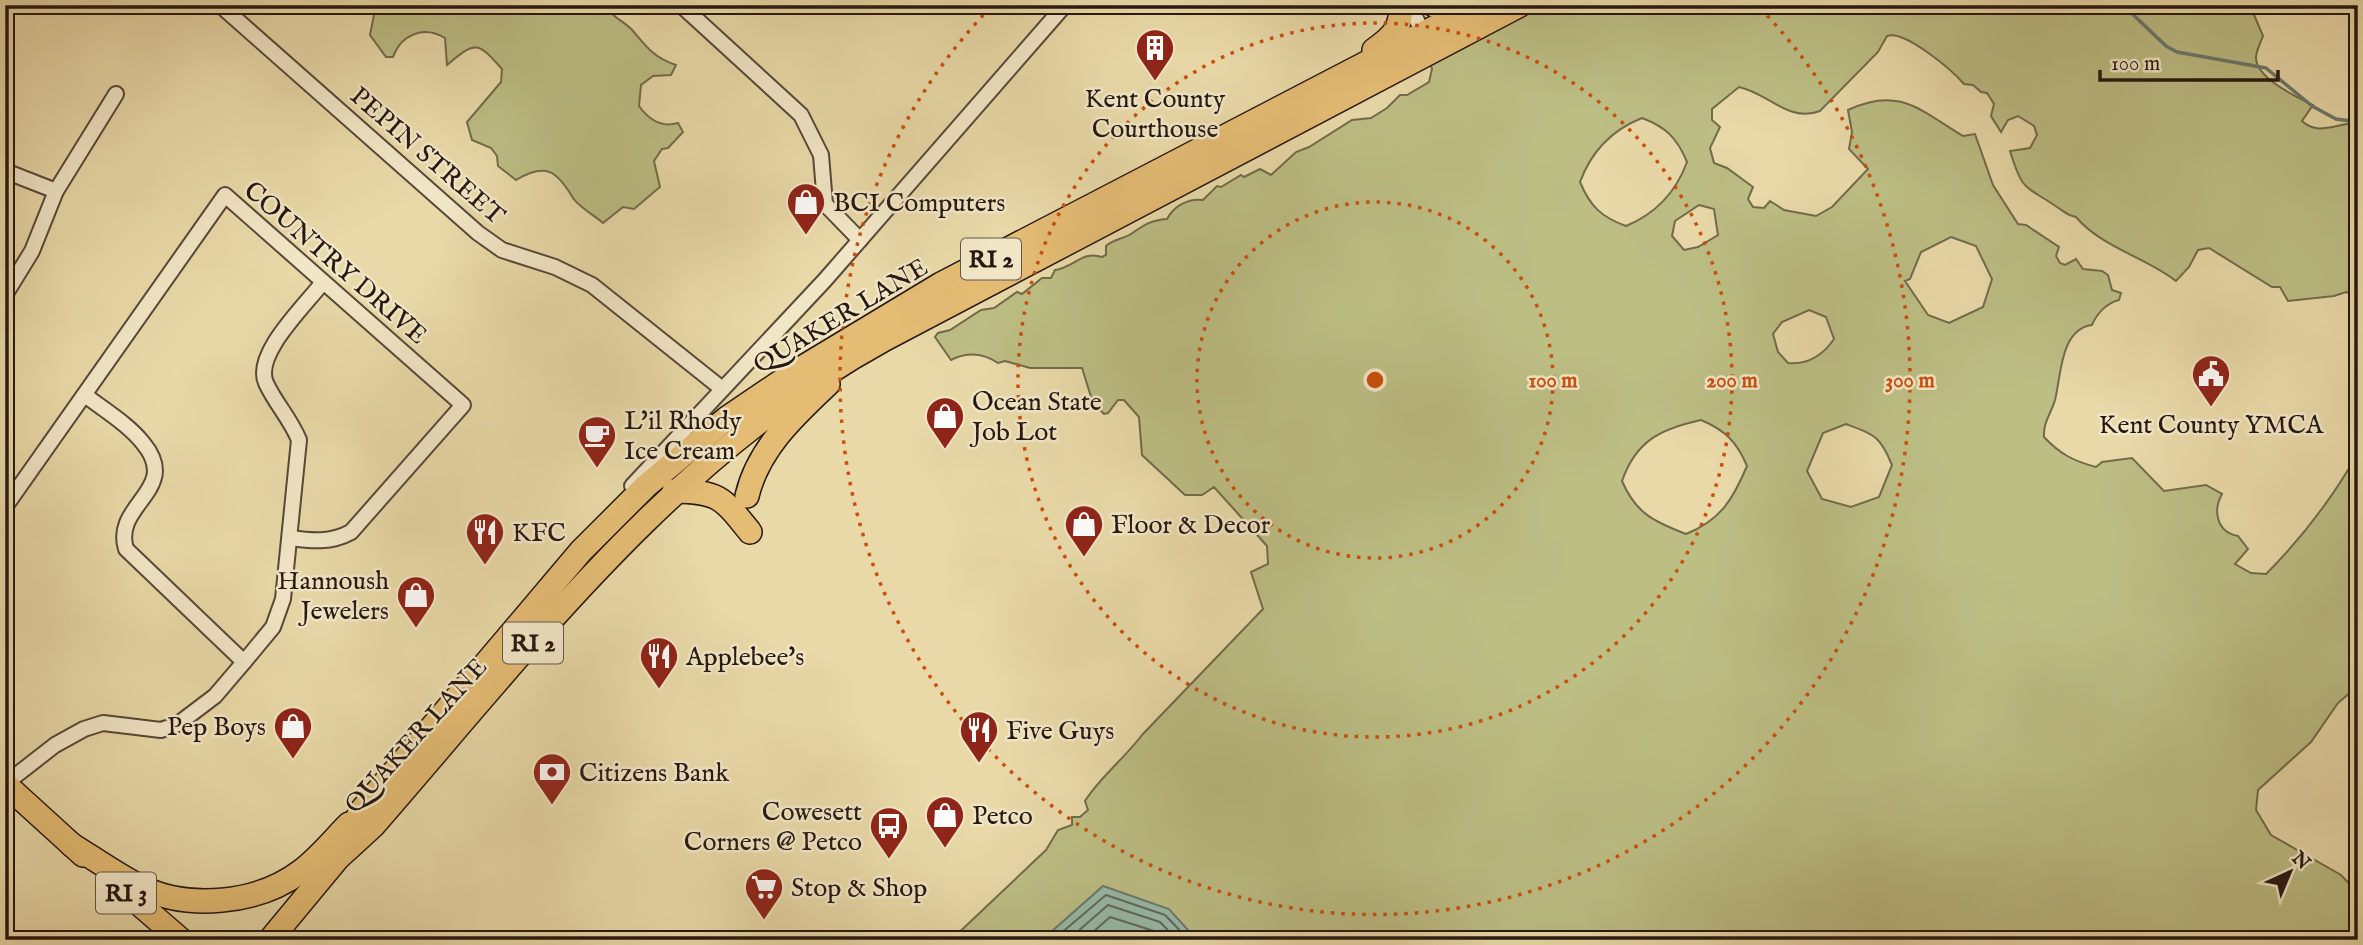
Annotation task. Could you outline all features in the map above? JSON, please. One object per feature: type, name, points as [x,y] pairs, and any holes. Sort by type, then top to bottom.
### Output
[{"type":"main road","points":[[1326,84],[1389,39],[1399,25],[1399,5]]},
{"type":"main road","points":[[1434,5],[1452,5]]},
{"type":"main road","name":"QUAKER LANE","points":[[270,940],[285,930],[338,858],[361,811],[513,633],[551,584],[646,486],[727,418],[795,372],[941,284],[1326,84],[1428,43],[1478,5]]},
{"type":"main road","name":"RI 2","points":[[865,350],[1222,160],[1428,43],[1520,5]]},
{"type":"main road","points":[[747,496],[750,482],[771,442],[865,350]]},
{"type":"main road","name":"QUAKER LANE","points":[[338,858],[373,826],[569,601],[674,491],[737,437],[797,392],[865,350]]},
{"type":"main road","points":[[674,491],[707,492],[720,498],[750,532]]},
{"type":"main road","points":[[551,584],[569,601]]},
{"type":"main road","name":"RI 3","points":[[5,784],[181,940]]},
{"type":"main road","points":[[72,845],[141,887],[161,895],[223,901],[266,889],[298,873],[361,811]]},
{"type":"street","name":"PEPIN STREET","points":[[220,5],[478,233],[502,250],[555,267],[592,285],[721,388]]},
{"type":"street","points":[[681,5],[801,115],[821,155],[825,204],[860,240]]},
{"type":"street","name":"QUAKER LANE","points":[[593,538],[625,495],[860,240],[1065,5]]},
{"type":"street","points":[[1409,5],[1428,43]]},
{"type":"street","points":[[5,295],[32,251],[56,191],[116,94]]},
{"type":"street","points":[[5,171],[56,191]]},
{"type":"street","name":"COUNTRY DRIVE","points":[[5,507],[225,195],[463,405],[351,532],[325,541],[290,538]]},
{"type":"street","points":[[5,784],[55,745],[84,729],[103,723],[161,730],[178,724],[215,696],[273,627],[279,613],[290,538],[299,439],[290,419],[265,381],[262,370],[274,344],[323,282]]},
{"type":"street","points":[[85,395],[143,443],[156,469],[154,482],[126,522],[123,540],[125,549],[244,662]]},
{"type":"green space","points":[[365,5],[606,5],[652,52],[676,65],[671,75],[653,76],[641,85],[639,106],[643,111],[661,124],[678,123],[683,132],[668,148],[662,149],[654,161],[660,187],[634,209],[623,207],[603,223],[579,204],[562,181],[550,172],[535,171],[516,180],[498,166],[497,156],[491,148],[472,140],[467,122],[501,82],[502,69],[487,53],[476,48],[464,51],[447,65],[445,38],[429,32],[421,32],[407,38],[393,57],[386,57],[370,35],[374,15]]},
{"type":"green space","points":[[1518,5],[2255,5],[2252,10],[2263,36],[2256,55],[2258,65],[2278,86],[2313,105],[2302,121],[2315,128],[2358,123],[2358,293],[2354,295],[2346,292],[2334,296],[2288,301],[2280,287],[2272,287],[2209,248],[2198,250],[2189,267],[2176,281],[2098,236],[2076,217],[2031,191],[2018,174],[2010,151],[2030,148],[2037,135],[2034,126],[2018,116],[2008,120],[2001,132],[1991,116],[1994,104],[1987,93],[1981,92],[1973,85],[1964,84],[1928,53],[1895,36],[1887,36],[1878,52],[1820,111],[1798,113],[1739,87],[1712,109],[1712,120],[1720,127],[1710,148],[1714,163],[1727,168],[1753,187],[1748,199],[1753,207],[1764,208],[1770,201],[1784,210],[1816,216],[1832,207],[1868,169],[1849,149],[1852,132],[1848,110],[1881,100],[1895,101],[1921,110],[1963,136],[1975,134],[1993,185],[2018,224],[2026,225],[2059,247],[2056,256],[2060,263],[2065,265],[2076,259],[2083,269],[2102,271],[2108,275],[2112,290],[2121,293],[2119,300],[2103,309],[2092,325],[2081,328],[2068,344],[2044,437],[2068,456],[2096,467],[2102,462],[2132,458],[2164,491],[2206,485],[2222,494],[2218,520],[2225,530],[2238,536],[2248,549],[2235,564],[2251,573],[2266,574],[2292,546],[2327,502],[2358,453],[2358,686],[2338,703],[2311,742],[2258,790],[2256,810],[2271,835],[2341,875],[2358,893],[2358,940],[1197,940],[1196,937],[1061,925],[1042,940],[951,940],[1046,850],[1058,830],[1072,825],[1072,817],[1080,817],[1088,810],[1085,801],[1098,784],[1263,609],[1251,572],[1268,564],[1267,546],[1214,487],[1202,495],[1185,495],[1142,455],[1139,417],[1124,400],[1118,400],[1108,413],[1104,414],[1093,403],[1082,368],[1030,368],[1005,361],[998,363],[975,355],[951,360],[935,337],[981,310],[994,308],[1017,292],[1022,294],[1042,278],[1051,278],[1055,270],[1089,256],[1106,255],[1106,246],[1115,240],[1128,236],[1156,220],[1167,219],[1173,210],[1182,204],[1203,200],[1217,186],[1221,187],[1241,175],[1244,177],[1260,169],[1271,175],[1296,152],[1309,147],[1352,120],[1371,118],[1387,108],[1400,95],[1407,95],[1429,82],[1432,69],[1426,50]],"holes":[[[1642,118],[1658,125],[1675,140],[1687,162],[1677,183],[1663,201],[1626,226],[1597,210],[1580,182],[1590,161],[1604,143]],[[1699,205],[1714,209],[1718,235],[1698,247],[1684,250],[1672,236],[1675,221]],[[1951,237],[1976,246],[1992,279],[1983,307],[1949,323],[1928,315],[1905,281],[1910,279],[1921,252]],[[1809,310],[1826,317],[1834,339],[1815,358],[1788,363],[1778,352],[1773,334],[1782,322]],[[1701,420],[1709,424],[1729,438],[1747,466],[1731,498],[1717,515],[1686,534],[1665,525],[1640,509],[1622,481],[1642,446],[1673,428]],[[1846,424],[1864,431],[1880,442],[1892,465],[1879,497],[1851,507],[1822,499],[1807,471],[1823,433]]]},
{"type":"water","points":[[1103,886],[1169,909],[1197,940],[1042,940]]},
{"type":"waterway","points":[[2123,5],[2166,46],[2177,52],[2266,68],[2312,106],[2336,119],[2358,122]]},
{"type":"place","name":"Kent County Courthouse","points":[[1155,82]]},
{"type":"place","name":"BCI Computers","points":[[806,236]]},
{"type":"place","name":"Kent County YMCA","points":[[2211,408]]},
{"type":"place","name":"Ocean State Job Lot","points":[[945,450]]},
{"type":"place","name":"L'il Rhody Ice Cream","points":[[597,469]]},
{"type":"place","name":"Floor & Decor","points":[[1084,558]]},
{"type":"place","name":"KFC","points":[[485,566]]},
{"type":"place","name":"Hannoush Jewelers","points":[[416,629]]},
{"type":"place","name":"Applebee's","points":[[659,690]]},
{"type":"place","name":"Pep Boys","points":[[293,760]]},
{"type":"place","name":"Five Guys","points":[[979,764]]},
{"type":"place","name":"Citizens Bank","points":[[552,806]]},
{"type":"place","name":"Petco","points":[[945,849]]},
{"type":"place","name":"Cowesett Corners @ Petco","points":[[889,860]]},
{"type":"place","name":"Stop & Shop","points":[[764,921]]}]
